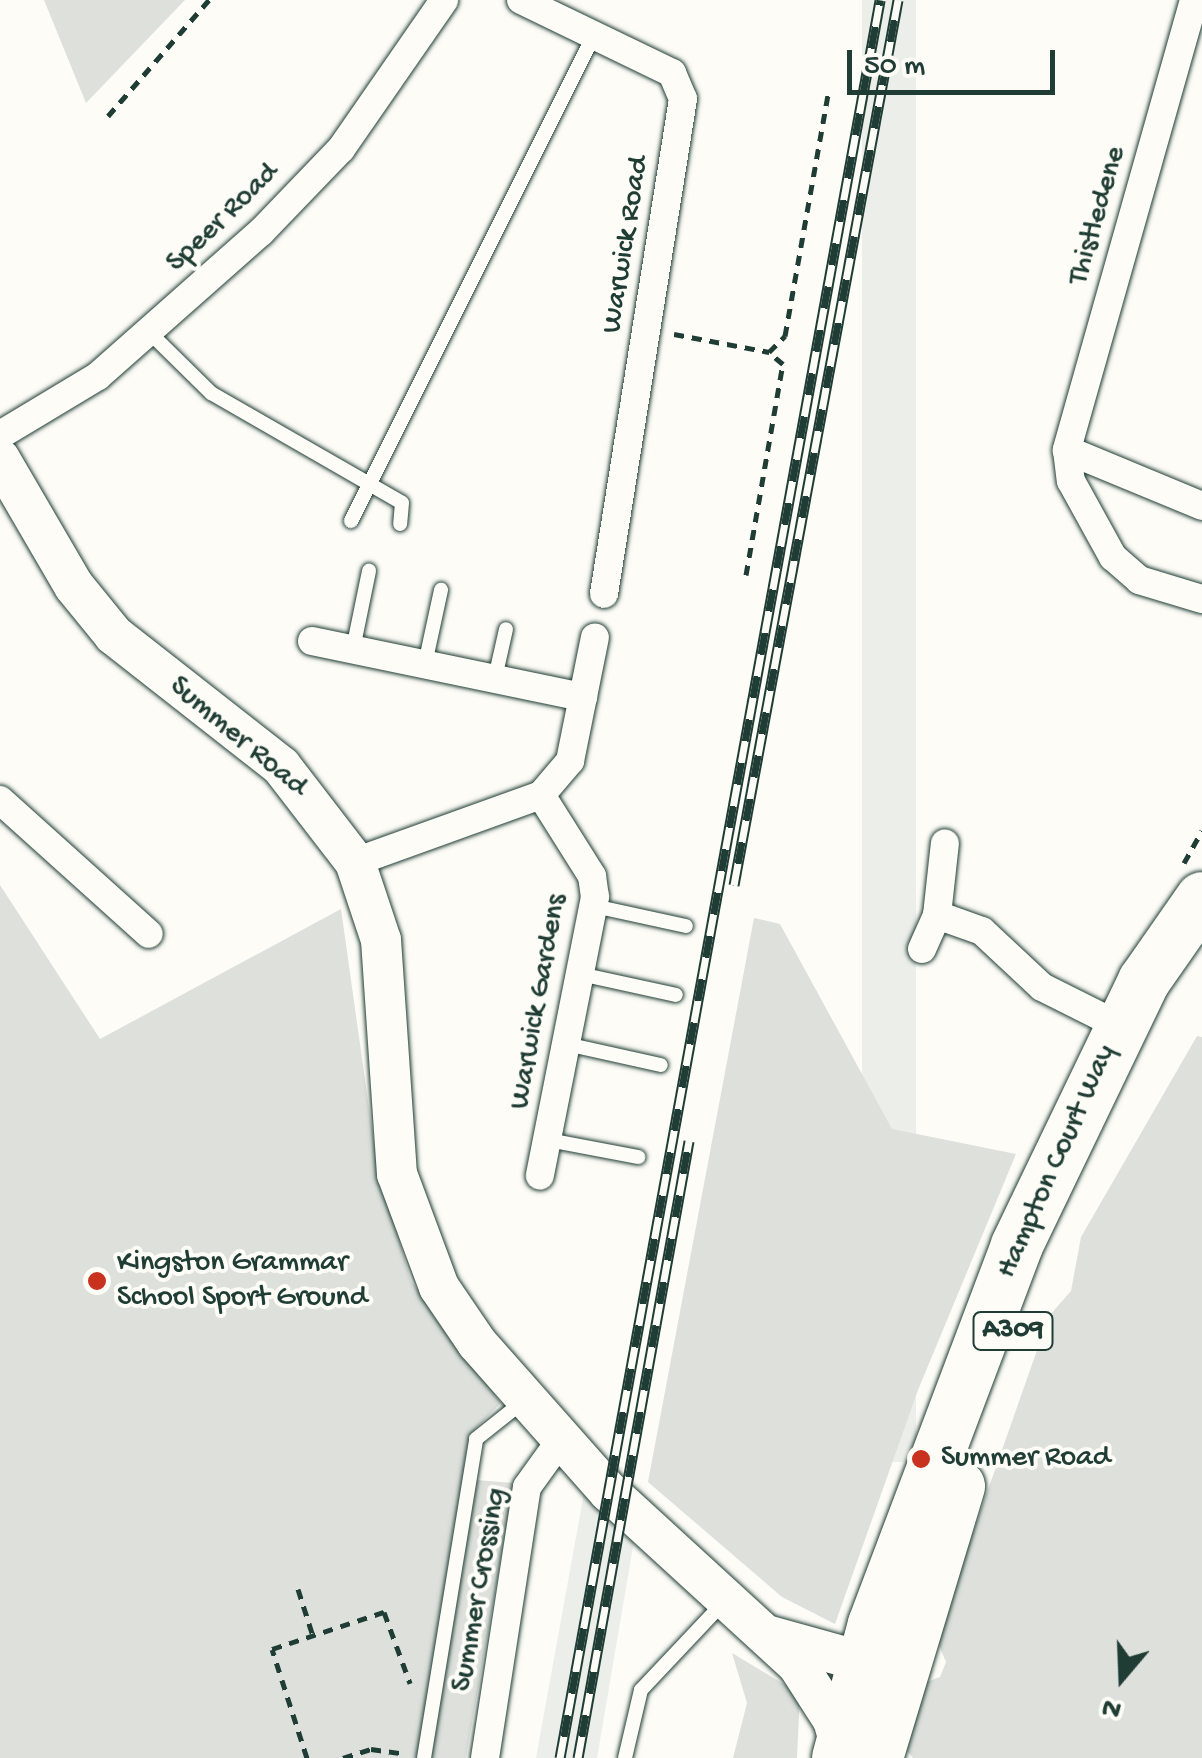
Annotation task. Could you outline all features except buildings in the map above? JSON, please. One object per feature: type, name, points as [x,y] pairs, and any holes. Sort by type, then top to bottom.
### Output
[{"type":"highway","name":"Hampton Court Way","points":[[852,1755],[866,1649],[1017,1245],[1120,1026],[1196,909]]},
{"type":"highway","name":"Hampton Court Way","points":[[852,1755],[1073,1178],[1165,989],[1196,909]]},
{"type":"street","name":"Speer Road","points":[[0,435],[98,376],[150,333],[341,149],[444,0]]},
{"type":"street","name":"Warwick Road","points":[[521,0],[672,73],[683,98],[604,594]]},
{"type":"street","name":"Thistledene","points":[[1067,450],[1195,8]]},
{"type":"street","points":[[1067,450],[1202,506]]},
{"type":"street","points":[[1067,450],[1072,481],[1113,557],[1139,580],[1202,599]]},
{"type":"street","name":"Summer Road","points":[[0,458],[74,586],[114,635],[280,766],[355,862],[381,940],[390,1127],[407,1211],[438,1286],[560,1440],[766,1635],[819,1692],[852,1755]]},
{"type":"street","points":[[355,862],[540,794],[570,761],[595,637]]},
{"type":"street","points":[[312,641],[584,697]]},
{"type":"street","name":"Warwick Gardens","points":[[540,794],[592,876],[594,906],[540,1176]]},
{"type":"street","points":[[0,800],[149,934]]},
{"type":"street","points":[[922,950],[937,915],[945,843]]},
{"type":"street","points":[[937,915],[982,930],[1042,987],[1120,1026]]},
{"type":"street","name":"Summer Crossing","points":[[485,1758],[528,1487],[560,1440]]},
{"type":"street","name":"Summer Road","points":[[766,1635],[853,1660],[866,1649]]},
{"type":"lane","points":[[351,521],[594,35]]},
{"type":"lane","points":[[150,333],[212,393],[372,481],[402,503],[400,524]]},
{"type":"lane","points":[[353,649],[368,571]]},
{"type":"lane","points":[[426,664],[441,590]]},
{"type":"lane","points":[[496,678],[506,629]]},
{"type":"lane","points":[[594,906],[686,926]]},
{"type":"lane","points":[[580,974],[676,995]]},
{"type":"lane","points":[[566,1044],[660,1065]]},
{"type":"lane","points":[[548,1140],[638,1156]]},
{"type":"lane","points":[[424,1758],[476,1439],[526,1400]]},
{"type":"lane","points":[[625,1758],[641,1690],[725,1600]]},
{"type":"path","points":[[108,116],[208,0]]},
{"type":"path","points":[[769,352],[785,336],[828,90]]},
{"type":"path","points":[[646,329],[769,352],[783,364],[746,575]]},
{"type":"path","points":[[298,1588],[313,1636]]},
{"type":"path","points":[[307,1758],[272,1649],[384,1612],[410,1683]]},
{"type":"path","points":[[343,1758],[371,1749],[424,1758]]},
{"type":"shaded area","points":[[44,0],[185,0],[86,103]]},
{"type":"shaded area","points":[[862,0],[916,0],[916,1462],[862,1462]]},
{"type":"shaded area","name":"Kingston Grammar School Sport Ground","points":[[0,885],[100,1039],[341,909],[377,1165],[411,1281],[501,1403],[475,1429],[464,1479],[514,1483],[466,1758],[0,1758]]},
{"type":"shaded area","points":[[754,918],[780,924],[892,1129],[1016,1154],[918,1390],[835,1624],[782,1597],[648,1482]]},
{"type":"shaded area","points":[[1197,1036],[1202,1037],[1202,1758],[913,1758],[906,1750],[927,1682],[940,1677],[946,1662],[936,1638],[1049,1316],[1071,1291],[1081,1237]]},
{"type":"shaded area","points":[[584,1493],[634,1541],[597,1758],[536,1758]]},
{"type":"shaded area","points":[[732,1653],[800,1694],[797,1758],[733,1758],[747,1703]]},
{"type":"railway","points":[[560,1758],[880,0]]},
{"type":"railway","points":[[734,885],[898,0]]},
{"type":"railway","points":[[578,1758],[689,1141]]},
{"type":"place","name":"Kingston Grammar School Sport Ground","points":[[97,1281]]},
{"type":"place","name":"Summer Road","points":[[921,1459]]}]
